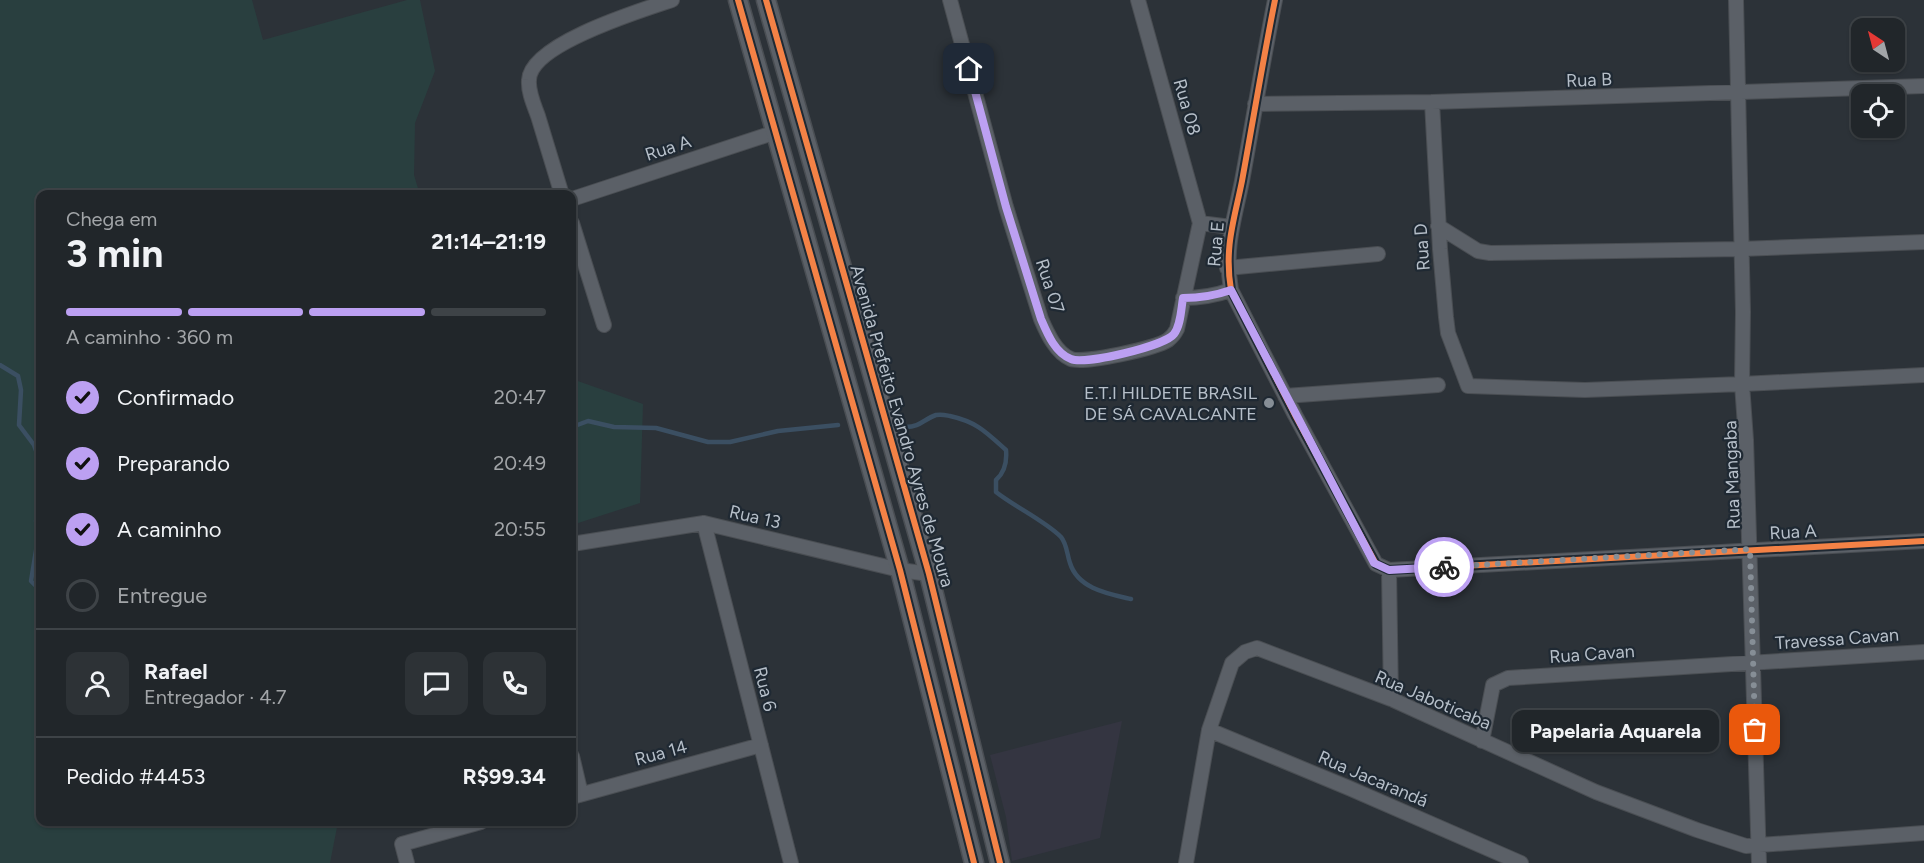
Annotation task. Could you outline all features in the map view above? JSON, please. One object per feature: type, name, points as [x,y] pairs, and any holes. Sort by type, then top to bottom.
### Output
[{"type":"street","points":[[560,190],[531,97],[528,80],[533,67],[546,54],[606,22],[672,0]]},
{"type":"street","points":[[738,0],[900,570],[974,863]]},
{"type":"street","name":"Avenida Prefeito Evandro Ayres de Moura","points":[[766,0],[929,574],[996,862]]},
{"type":"street","name":"Rua 07","points":[[950,0],[1006,207],[1041,319],[1048,336],[1058,349],[1072,360],[1095,359],[1168,340],[1177,329],[1200,223]]},
{"type":"street","name":"Rua 08","points":[[1138,0],[1200,223]]},
{"type":"street","name":"Rua E","points":[[1275,0],[1231,227],[1227,268],[1231,290],[1372,560],[1383,568]]},
{"type":"street","name":"Rua Mangaba","points":[[1736,0],[1743,312],[1742,384],[1750,549],[1759,863]]},
{"type":"street","name":"Rua B","points":[[1255,104],[1432,102],[1924,86]]},
{"type":"street","name":"Rua D","points":[[1432,102],[1438,226],[1448,333],[1468,386],[1585,390],[1742,384]]},
{"type":"street","name":"Rua A","points":[[576,198],[776,132]]},
{"type":"street","points":[[1200,223],[1231,227]]},
{"type":"street","points":[[1438,226],[1478,251],[1490,254],[1740,249],[1924,242]]},
{"type":"street","points":[[576,236],[604,325]]},
{"type":"street","points":[[1227,268],[1378,254]]},
{"type":"street","points":[[1183,298],[1216,295],[1231,290]]},
{"type":"street","points":[[1742,384],[1924,375]]},
{"type":"street","points":[[1285,396],[1438,385]]},
{"type":"street","name":"Rua 13","points":[[576,543],[705,523],[900,570],[929,574]]},
{"type":"street","name":"Rua 6","points":[[705,523],[791,863]]},
{"type":"street","points":[[891,540],[918,533]]},
{"type":"street","name":"Rua A","points":[[1383,568],[1924,541]]},
{"type":"street","points":[[1383,568],[1390,699]]},
{"type":"street","name":"Rua Jaboticaba","points":[[1186,863],[1209,730],[1232,663],[1245,652],[1257,648],[1390,699],[1596,792],[1746,846],[1924,833]]},
{"type":"street","name":"Travessa Cavan","points":[[1752,662],[1924,652]]},
{"type":"street","name":"Rua Cavan","points":[[1482,741],[1492,685],[1508,678],[1752,662]]},
{"type":"street","name":"Rua Jacarandá","points":[[1209,730],[1521,863]]},
{"type":"street","name":"Rua 14","points":[[576,796],[761,745]]},
{"type":"street","points":[[408,863],[402,844],[467,826]]},
{"type":"shaded area","points":[[1122,721],[1100,838],[1012,861],[1006,817],[990,755]]},
{"type":"green space","points":[[0,0],[252,0],[263,40],[407,0],[420,0],[435,71],[415,123],[414,175],[418,190],[36,190],[36,826],[337,826],[330,863],[0,863]]},
{"type":"green space","points":[[576,380],[643,404],[640,503],[576,524]]},
{"type":"waterway","points":[[0,365],[18,376],[21,390],[19,425],[36,451]]},
{"type":"waterway","points":[[906,427],[915,426],[936,415],[942,415],[967,421],[987,433],[1006,450],[1005,466],[996,480],[996,492],[1047,525],[1061,537],[1074,572],[1080,579],[1095,589],[1131,599]]},
{"type":"waterway","points":[[576,426],[588,421],[614,427],[656,428],[708,442],[730,442],[778,431],[838,425]]},
{"type":"waterway","points":[[36,550],[31,581],[36,586]]},
{"type":"cycle path","points":[[738,0],[900,570],[974,863]]},
{"type":"cycle path","points":[[766,0],[929,574],[1000,863]]},
{"type":"cycle path","points":[[1275,0],[1229,247],[1231,290],[1295,415],[1376,564],[1389,570],[1924,541]]},
{"type":"way so far","points":[[1444,567],[1750,549],[1755,730]]},
{"type":"place","name":"E.T.I HILDETE BRASIL DE SÁ CAVALCANTE","points":[[1269,403]]},
{"type":"place","name":"Papelaria Aquarela","points":[[1755,730]]},
{"type":"route","points":[[969,69],[1006,207],[1041,319],[1048,336],[1058,349],[1072,360],[1095,359],[1156,345],[1168,340],[1177,329],[1183,298],[1216,295],[1231,290],[1374,563],[1389,570],[1444,567]]}]
